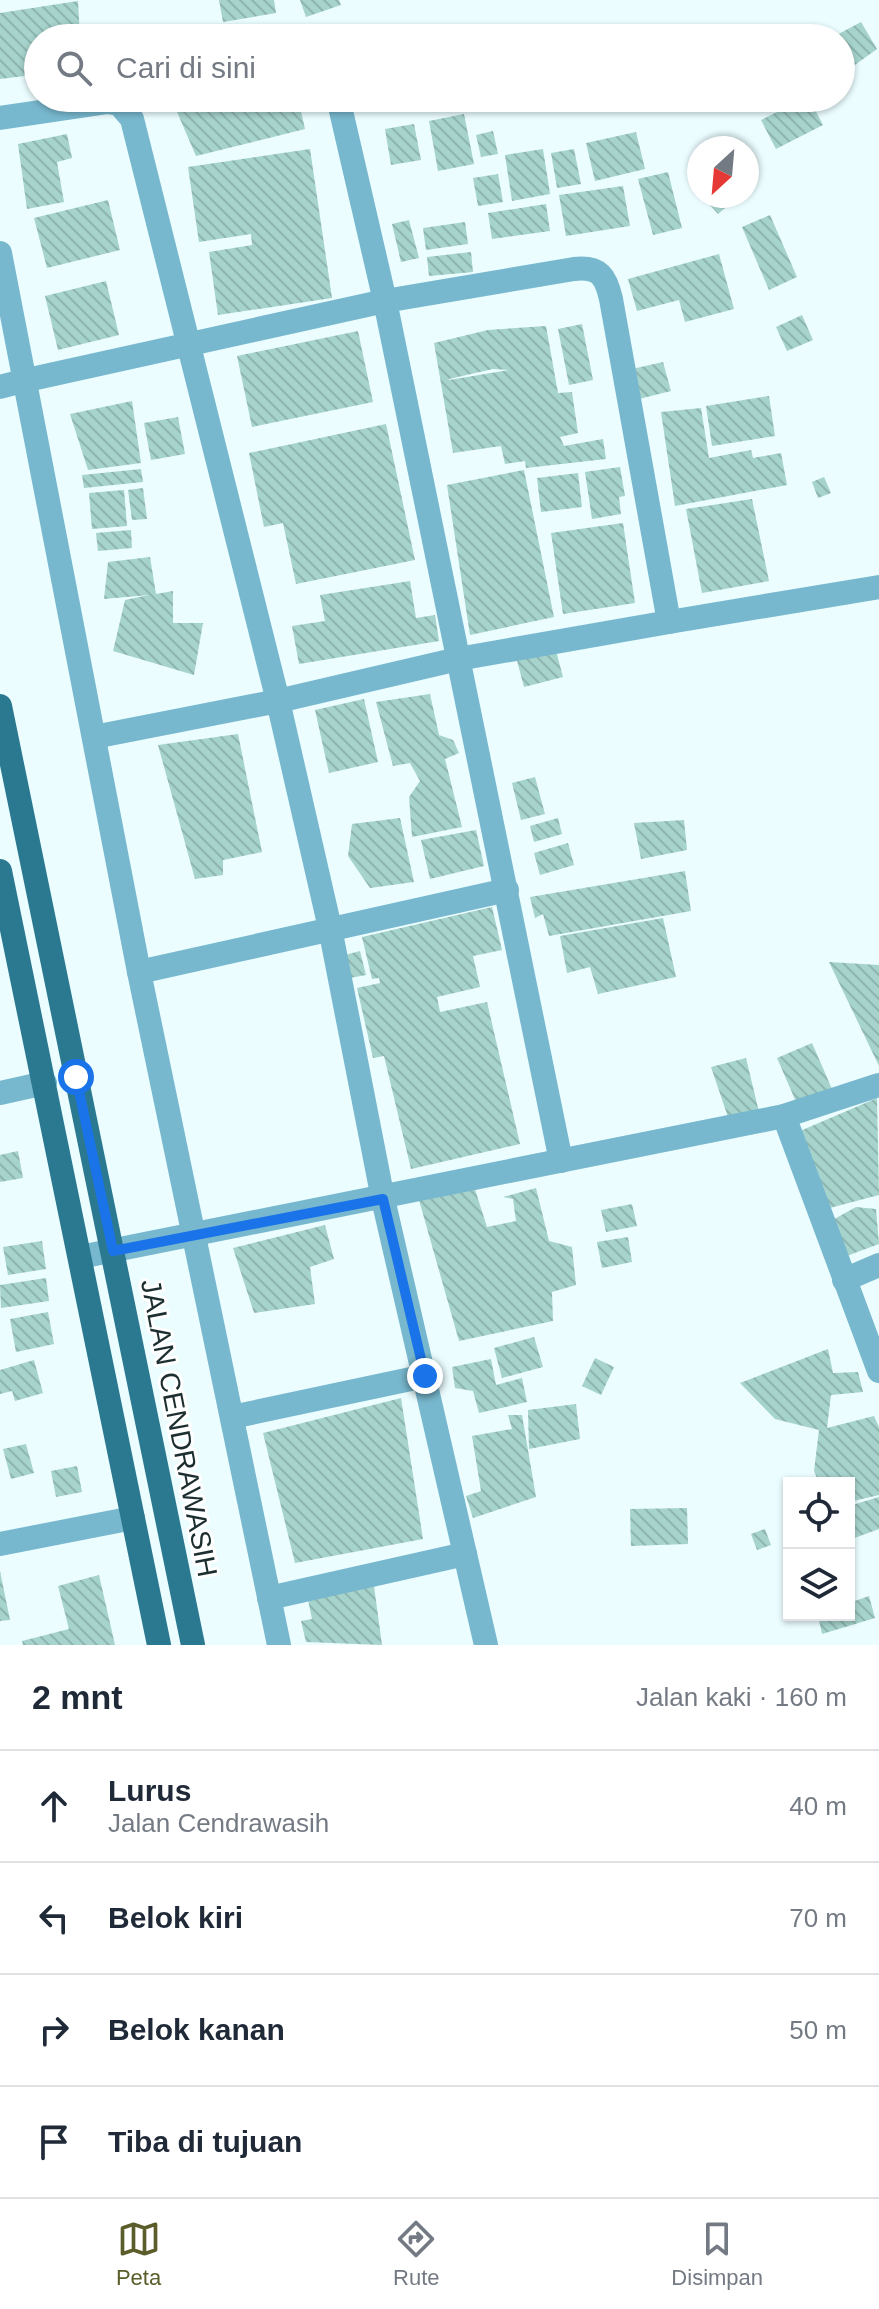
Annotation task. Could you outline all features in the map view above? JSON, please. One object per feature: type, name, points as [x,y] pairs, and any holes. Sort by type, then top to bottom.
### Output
[{"type":"main road","name":"JALAN CENDRAWASIH","points":[[0,706],[193,1645]]},
{"type":"main road","points":[[0,871],[159,1645]]},
{"type":"street","points":[[0,118],[40,112]]},
{"type":"street","points":[[127,112],[132,119],[278,701],[330,928],[383,1199],[486,1645]]},
{"type":"street","points":[[341,112],[385,301],[561,1161]]},
{"type":"street","points":[[0,253],[27,380],[139,972],[279,1645]]},
{"type":"street","points":[[0,387],[385,301],[574,269],[601,273],[611,299],[669,622]]},
{"type":"street","points":[[94,737],[278,701],[458,659],[879,587]]},
{"type":"street","points":[[139,972],[507,890]]},
{"type":"street","points":[[0,1093],[45,1083]]},
{"type":"street","points":[[80,1257],[383,1199],[784,1116],[879,1085]]},
{"type":"street","points":[[784,1116],[879,1371]]},
{"type":"street","points":[[844,1280],[879,1265]]},
{"type":"street","points":[[232,1417],[425,1376]]},
{"type":"street","points":[[0,1544],[133,1518]]},
{"type":"street","points":[[269,1598],[465,1554]]},
{"type":"building","points":[[219,0],[274,0],[276,13],[223,22]]},
{"type":"building","points":[[300,0],[339,0],[341,5],[306,17]]},
{"type":"building","points":[[78,1],[79,24],[24,24],[24,76],[0,79],[0,13]]},
{"type":"building","points":[[861,22],[877,49],[855,65],[855,25]]},
{"type":"building","points":[[177,112],[301,112],[305,129],[196,156]]},
{"type":"building","points":[[777,112],[816,112],[823,125],[776,149],[761,120]]},
{"type":"building","points":[[464,114],[474,164],[438,171],[429,121]]},
{"type":"building","points":[[414,124],[421,160],[391,165],[385,129]]},
{"type":"building","points":[[493,131],[498,154],[481,157],[476,135]]},
{"type":"building","points":[[636,132],[645,169],[595,181],[586,143]]},
{"type":"building","points":[[67,134],[72,158],[57,162],[64,202],[27,209],[18,144]]},
{"type":"building","points":[[310,149],[332,298],[218,315],[209,252],[252,245],[251,234],[199,242],[188,167]]},
{"type":"building","points":[[543,149],[550,194],[512,201],[505,155]]},
{"type":"building","points":[[574,149],[581,184],[557,188],[551,153]]},
{"type":"building","points":[[668,172],[682,228],[653,235],[638,179]]},
{"type":"building","points":[[498,174],[503,202],[478,206],[473,178]]},
{"type":"building","points":[[623,186],[630,226],[566,236],[559,195]]},
{"type":"building","points":[[108,200],[120,250],[47,268],[34,218]]},
{"type":"building","points":[[546,204],[550,231],[492,239],[488,213]]},
{"type":"building","points":[[770,215],[797,277],[769,290],[742,227]]},
{"type":"building","points":[[409,220],[419,258],[401,262],[392,224]]},
{"type":"building","points":[[465,222],[468,244],[426,250],[423,228]]},
{"type":"building","points":[[471,252],[473,272],[429,276],[427,257]]},
{"type":"building","points":[[719,254],[734,309],[685,322],[679,300],[637,311],[628,279]]},
{"type":"building","points":[[106,281],[119,335],[58,350],[45,296]]},
{"type":"building","points":[[802,315],[813,340],[787,351],[776,327]]},
{"type":"building","points":[[582,324],[593,380],[569,385],[558,329]]},
{"type":"building","points":[[546,326],[558,393],[572,392],[578,433],[560,437],[564,446],[603,439],[606,459],[526,468],[525,461],[505,464],[501,446],[453,453],[434,343],[488,330]],"holes":[[[493,369],[509,370],[449,380]]]},
{"type":"building","points":[[358,331],[373,402],[252,427],[237,356]]},
{"type":"building","points":[[663,362],[671,391],[639,399],[632,369]]},
{"type":"building","points":[[769,396],[775,436],[712,446],[706,406]]},
{"type":"building","points":[[132,401],[141,463],[88,470],[70,414]]},
{"type":"building","points":[[701,408],[709,458],[751,450],[753,458],[781,453],[787,485],[675,506],[661,412]]},
{"type":"building","points":[[178,417],[185,454],[151,460],[144,423]]},
{"type":"building","points":[[386,424],[415,560],[296,584],[283,523],[264,527],[249,453]]},
{"type":"building","points":[[620,467],[625,496],[619,497],[621,514],[592,519],[585,472]]},
{"type":"building","points":[[141,469],[143,482],[84,488],[82,475]]},
{"type":"building","points":[[524,470],[554,617],[470,635],[447,485]]},
{"type":"building","points":[[578,473],[582,507],[541,512],[537,478]]},
{"type":"building","points":[[824,477],[831,493],[818,498],[812,482]]},
{"type":"building","points":[[143,488],[147,519],[132,520],[128,490]]},
{"type":"building","points":[[124,490],[127,526],[92,529],[89,493]]},
{"type":"building","points":[[752,499],[769,581],[702,593],[686,509]]},
{"type":"building","points":[[623,523],[635,603],[563,614],[551,533]]},
{"type":"building","points":[[131,530],[132,548],[98,551],[96,533]]},
{"type":"building","points":[[150,557],[156,594],[173,591],[173,623],[203,623],[194,675],[113,651],[125,600],[149,595],[104,599],[108,562]]},
{"type":"building","points":[[410,581],[416,618],[435,615],[439,641],[299,664],[292,626],[325,621],[320,595]]},
{"type":"building","points":[[555,647],[563,677],[524,687],[516,657]]},
{"type":"building","points":[[430,694],[439,735],[453,740],[459,753],[445,759],[462,827],[412,837],[409,797],[420,781],[410,763],[393,766],[376,702]]},
{"type":"building","points":[[364,699],[378,762],[329,773],[315,710]]},
{"type":"building","points":[[238,734],[262,852],[223,860],[223,875],[195,879],[158,745]]},
{"type":"building","points":[[535,777],[545,814],[521,820],[512,783]]},
{"type":"building","points":[[400,818],[414,882],[370,888],[348,856],[352,824]]},
{"type":"building","points":[[558,818],[562,834],[534,842],[530,826]]},
{"type":"building","points":[[684,820],[687,850],[641,859],[634,823]]},
{"type":"building","points":[[476,830],[484,866],[430,879],[421,840]]},
{"type":"building","points":[[568,843],[574,865],[540,875],[534,853]]},
{"type":"building","points":[[685,871],[691,911],[549,936],[543,914],[535,918],[530,897]]},
{"type":"building","points":[[492,907],[502,950],[473,956],[480,987],[437,997],[440,1012],[487,1002],[520,1144],[411,1169],[384,1056],[373,1058],[357,988],[380,983],[379,978],[372,979],[362,937]]},
{"type":"building","points":[[663,918],[676,977],[598,994],[590,967],[567,973],[560,936]]},
{"type":"building","points":[[360,951],[366,975],[350,978],[345,955]]},
{"type":"building","points":[[829,962],[879,965],[879,1066]]},
{"type":"building","points":[[812,1043],[832,1089],[797,1104],[777,1058]]},
{"type":"building","points":[[746,1058],[759,1112],[728,1117],[711,1067]]},
{"type":"building","points":[[877,1098],[879,1195],[826,1209],[800,1131]]},
{"type":"building","points":[[18,1151],[23,1178],[0,1182],[0,1155]]},
{"type":"building","points":[[473,1183],[487,1227],[516,1221],[513,1199],[503,1197],[536,1188],[549,1241],[572,1247],[576,1285],[552,1292],[553,1321],[459,1341],[419,1200]]},
{"type":"building","points":[[632,1204],[637,1226],[606,1232],[601,1210]]},
{"type":"building","points":[[856,1207],[876,1209],[879,1244],[844,1257],[829,1222]]},
{"type":"building","points":[[325,1225],[334,1259],[310,1267],[315,1304],[254,1313],[233,1248]]},
{"type":"building","points":[[628,1237],[632,1262],[602,1268],[597,1242]]},
{"type":"building","points":[[42,1241],[46,1269],[8,1275],[3,1247]]},
{"type":"building","points":[[46,1278],[49,1301],[1,1308],[0,1285]]},
{"type":"building","points":[[48,1312],[54,1344],[16,1352],[10,1319]]},
{"type":"building","points":[[534,1337],[543,1367],[502,1378],[494,1348]]},
{"type":"building","points":[[828,1349],[833,1373],[858,1372],[863,1392],[831,1395],[827,1428],[874,1416],[879,1427],[879,1495],[855,1501],[855,1477],[816,1477],[814,1471],[819,1430],[775,1419],[740,1383]]},
{"type":"building","points":[[595,1358],[614,1367],[601,1395],[582,1386]]},
{"type":"building","points":[[491,1359],[496,1385],[522,1378],[527,1402],[479,1413],[473,1391],[455,1388],[452,1367]]},
{"type":"building","points":[[34,1360],[43,1393],[15,1401],[12,1391],[0,1394],[0,1370]]},
{"type":"building","points":[[401,1398],[423,1539],[295,1563],[263,1433]]},
{"type":"building","points":[[576,1404],[580,1439],[529,1449],[528,1410]]},
{"type":"building","points":[[508,1415],[522,1415],[536,1497],[473,1518],[466,1496],[481,1491],[472,1436],[512,1429]]},
{"type":"building","points":[[26,1444],[34,1473],[11,1479],[3,1449]]},
{"type":"building","points":[[77,1466],[82,1492],[56,1497],[51,1471]]},
{"type":"building","points":[[879,1497],[879,1529],[855,1538],[855,1504]]},
{"type":"building","points":[[687,1508],[688,1544],[631,1546],[630,1509]]},
{"type":"building","points":[[765,1529],[771,1545],[757,1550],[751,1534]]},
{"type":"building","points":[[0,1571],[10,1620],[0,1621]]},
{"type":"building","points":[[99,1575],[115,1645],[23,1645],[22,1641],[69,1629],[58,1586]]},
{"type":"building","points":[[374,1586],[382,1645],[306,1642],[301,1621],[312,1619],[308,1600]]},
{"type":"building","points":[[869,1596],[875,1618],[822,1634],[819,1621],[855,1621],[855,1601]]},
{"type":"route","points":[[76,1077],[113,1251],[383,1199],[425,1376]]}]
